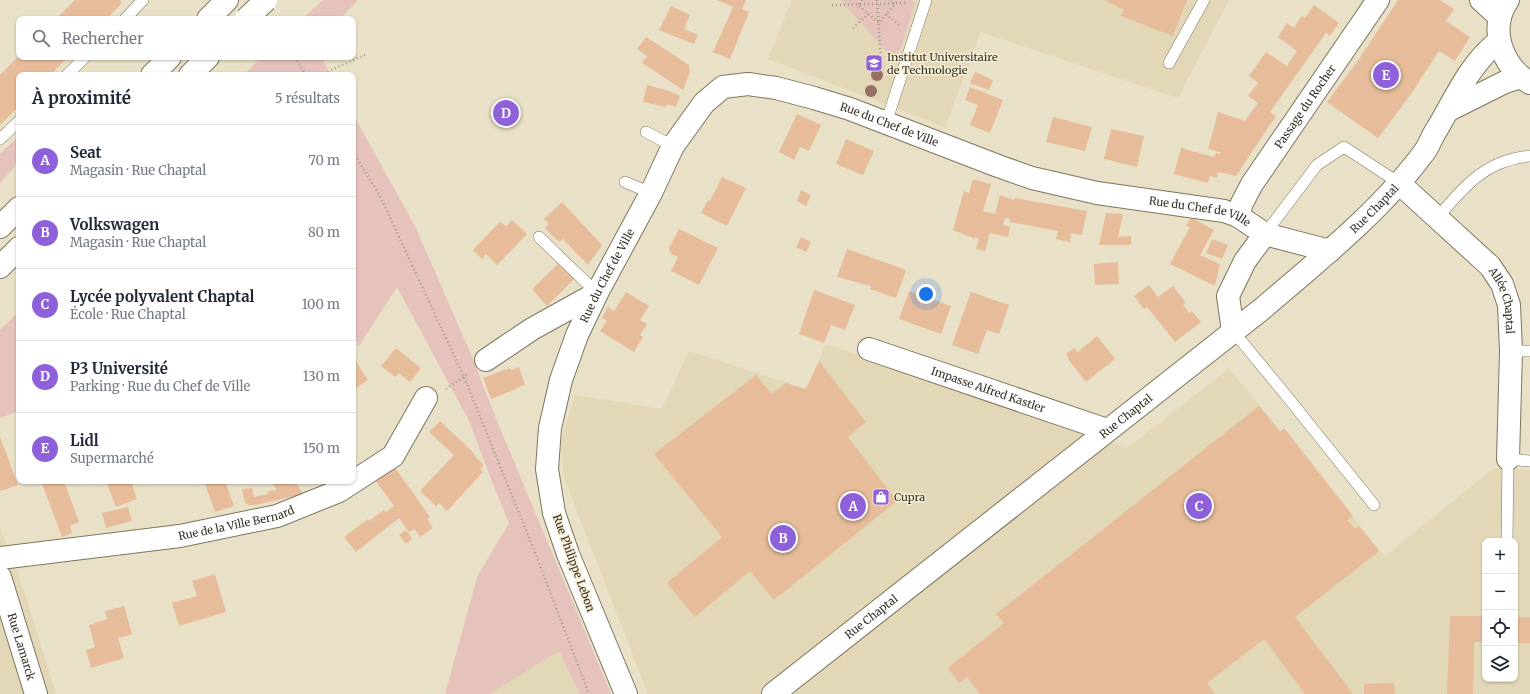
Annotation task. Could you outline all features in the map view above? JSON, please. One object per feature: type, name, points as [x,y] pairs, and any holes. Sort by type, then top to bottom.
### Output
[{"type":"main road","points":[[249,16],[266,0]]},
{"type":"main road","name":"Passage du Rocher","points":[[1238,216],[1242,203],[1252,184],[1378,0]]},
{"type":"main road","points":[[1481,0],[1504,9],[1498,29],[1499,41],[1504,55],[1511,67],[1525,80]]},
{"type":"main road","name":"Rue Chaptal","points":[[773,694],[1233,332],[1330,251],[1399,183],[1425,151],[1471,71],[1487,51],[1499,41]]},
{"type":"main road","points":[[155,72],[167,60]]},
{"type":"main road","points":[[193,72],[205,60]]},
{"type":"main road","points":[[1449,110],[1505,82],[1525,80]]},
{"type":"main road","name":"Rue du Chef de Ville","points":[[577,335],[597,293],[651,193],[673,146],[704,103],[716,92],[723,88],[748,84],[776,88],[814,98],[886,123],[1032,178],[1097,193],[1224,212],[1238,216],[1265,234],[1330,251]]},
{"type":"main road","name":"Allée Chaptal","points":[[1399,183],[1490,266],[1502,284],[1509,304],[1521,351],[1508,459]]},
{"type":"main road","points":[[0,227],[16,211]]},
{"type":"main road","points":[[1233,332],[1228,296],[1245,261],[1265,234]]},
{"type":"main road","points":[[0,267],[16,251]]},
{"type":"main road","points":[[486,360],[532,329],[597,293]]},
{"type":"main road","name":"Rue Philippe Lebon","points":[[577,335],[561,380],[550,428],[547,469],[554,513],[568,554],[626,694]]},
{"type":"main road","name":"Impasse Alfred Kastler","points":[[869,349],[1107,430]]},
{"type":"main road","name":"Rue de la Ville Bernard","points":[[356,480],[393,456],[426,398]]},
{"type":"main road","name":"Rue de la Ville Bernard","points":[[0,558],[180,536],[277,516],[338,491],[349,484]]},
{"type":"main road","name":"Rue Lamarck","points":[[0,577],[36,694]]},
{"type":"lane","points":[[128,16],[143,0]]},
{"type":"lane","points":[[1170,63],[1204,0]]},
{"type":"lane","points":[[886,123],[926,2]]},
{"type":"lane","points":[[69,72],[82,60]]},
{"type":"lane","points":[[0,139],[16,124]]},
{"type":"lane","points":[[646,132],[673,146]]},
{"type":"lane","points":[[1265,234],[1317,165],[1344,147],[1399,183]]},
{"type":"lane","points":[[1437,218],[1465,186],[1482,172],[1513,157],[1530,156]]},
{"type":"lane","points":[[625,182],[651,193]]},
{"type":"lane","points":[[539,237],[597,293]]},
{"type":"lane","points":[[1233,332],[1374,505]]},
{"type":"lane","points":[[1507,538],[1508,459],[1530,461]]},
{"type":"path","points":[[858,5],[862,0]]},
{"type":"path","points":[[876,0],[881,59]]},
{"type":"path","points":[[891,0],[895,4]]},
{"type":"path","points":[[832,6],[926,2]]},
{"type":"path","points":[[879,23],[895,4]]},
{"type":"path","points":[[858,5],[879,23]]},
{"type":"path","points":[[853,28],[868,14]]},
{"type":"path","points":[[356,59],[365,55]]},
{"type":"path","points":[[297,60],[304,72]]},
{"type":"path","points":[[329,72],[354,60]]},
{"type":"path","points":[[356,157],[380,196],[464,377],[536,555],[589,694]]},
{"type":"path","points":[[426,398],[448,388],[486,360]]},
{"type":"shaded area","points":[[323,0],[358,0],[343,16],[305,16]]},
{"type":"shaded area","name":"Institut Universitaire de Technologie","points":[[792,0],[1229,0],[1178,98],[981,32],[945,127],[768,59]]},
{"type":"shaded area","points":[[840,0],[911,0],[915,3],[900,50],[895,54],[889,54]]},
{"type":"shaded area","points":[[258,60],[323,60],[329,72],[247,72]]},
{"type":"shaded area","points":[[356,119],[415,226],[470,352],[497,421],[611,694],[580,694],[559,651],[490,694],[445,694],[477,577],[509,523],[469,421],[397,287],[359,346],[356,340]]},
{"type":"shaded area","points":[[16,139],[16,162],[14,168],[0,183],[0,154]]},
{"type":"shaded area","points":[[16,314],[16,412],[0,418],[0,330]]},
{"type":"shaded area","points":[[826,344],[1127,448],[1229,369],[1385,556],[1494,468],[1530,470],[1530,694],[648,694],[563,475],[562,437],[575,395],[662,409],[689,351],[806,389]]},
{"type":"shaded area","points":[[0,528],[24,590],[56,694],[0,694]]},
{"type":"shaded area","points":[[559,651],[580,694],[490,694]]},
{"type":"building","points":[[75,0],[120,0],[122,3],[109,16],[59,16]]},
{"type":"building","points":[[717,0],[746,0],[742,9],[749,12],[730,59],[713,52],[733,7]]},
{"type":"building","points":[[1105,0],[1187,0],[1173,36],[1121,16],[1124,10]]},
{"type":"building","points":[[1398,0],[1440,0],[1454,9],[1446,21],[1470,37],[1455,61],[1439,51],[1409,97],[1378,138],[1327,102],[1357,62]]},
{"type":"building","points":[[1314,5],[1339,23],[1330,36],[1326,33],[1270,112],[1276,116],[1236,176],[1218,172],[1217,178],[1210,176],[1208,183],[1174,174],[1181,148],[1214,157],[1216,153],[1220,154],[1220,152],[1208,149],[1218,112],[1245,121],[1258,103],[1248,96],[1258,83],[1249,76],[1266,52],[1287,66],[1297,51],[1278,37],[1287,23],[1294,28],[1302,16],[1305,18]]},
{"type":"building","points":[[671,6],[690,15],[684,29],[698,35],[694,44],[659,30]]},
{"type":"building","points":[[646,37],[689,65],[690,72],[683,90],[642,63],[647,56],[637,49]]},
{"type":"building","points":[[16,59],[65,60],[53,72],[16,72],[16,109],[0,125],[0,75]]},
{"type":"building","points":[[975,72],[993,80],[989,90],[970,83]]},
{"type":"building","points":[[647,85],[669,91],[680,96],[676,107],[667,104],[666,107],[643,102]]},
{"type":"building","points":[[970,87],[1003,100],[990,133],[970,125],[978,105],[965,100]]},
{"type":"building","points":[[797,114],[821,125],[809,151],[800,147],[794,160],[779,152]]},
{"type":"building","points":[[1053,117],[1092,127],[1085,151],[1046,142]]},
{"type":"building","points":[[1111,129],[1144,136],[1137,167],[1104,159]]},
{"type":"building","points":[[846,139],[874,151],[863,175],[836,164]]},
{"type":"building","points":[[722,177],[746,188],[727,226],[701,213],[708,200],[710,201]]},
{"type":"building","points":[[973,179],[991,184],[983,211],[995,214],[1000,195],[1014,200],[1014,198],[1087,211],[1082,235],[1071,233],[1070,242],[1056,239],[1058,231],[1009,222],[1010,219],[1005,218],[1003,225],[1010,227],[1008,237],[990,233],[985,251],[976,249],[979,239],[975,237],[975,239],[953,230],[964,191],[969,193]]},
{"type":"building","points":[[801,190],[811,195],[806,206],[797,201]]},
{"type":"building","points":[[562,202],[602,245],[588,265],[563,239],[559,242],[545,228],[549,224],[544,219]]},
{"type":"building","points":[[1106,213],[1123,214],[1118,237],[1131,236],[1131,245],[1099,245]]},
{"type":"building","points":[[1190,219],[1194,219],[1214,230],[1200,255],[1220,264],[1215,286],[1170,264],[1190,227],[1186,226]]},
{"type":"building","points":[[512,220],[527,234],[497,265],[486,254],[482,259],[473,250],[500,222],[506,226]]},
{"type":"building","points":[[679,229],[718,248],[699,285],[671,271],[678,257],[671,254],[669,248]]},
{"type":"building","points":[[801,237],[811,242],[806,252],[796,247]]},
{"type":"building","points":[[1212,239],[1228,245],[1222,259],[1206,253]]},
{"type":"building","points":[[847,249],[906,270],[896,298],[870,289],[871,286],[837,277]]},
{"type":"building","points":[[1118,262],[1119,284],[1095,285],[1094,264]]},
{"type":"building","points":[[558,264],[574,279],[547,306],[532,289]]},
{"type":"building","points":[[1149,285],[1158,297],[1173,286],[1186,303],[1183,304],[1189,313],[1192,311],[1201,322],[1175,342],[1147,307],[1144,309],[1134,296]]},
{"type":"building","points":[[814,290],[855,305],[845,330],[831,325],[824,343],[799,334]]},
{"type":"building","points":[[909,291],[951,306],[941,334],[899,319]]},
{"type":"building","points":[[626,292],[649,306],[640,320],[647,324],[640,335],[643,337],[634,352],[600,331],[607,321],[602,318],[608,307],[614,311]]},
{"type":"building","points":[[971,292],[1009,305],[999,334],[987,330],[978,354],[952,345]]},
{"type":"building","points":[[1097,336],[1115,359],[1086,382],[1068,359],[1069,358],[1066,354],[1074,348],[1078,352]]},
{"type":"building","points":[[396,348],[421,368],[410,382],[399,373],[395,377],[381,366]]},
{"type":"building","points":[[819,361],[866,422],[848,437],[897,501],[774,600],[750,571],[695,617],[667,583],[722,537],[654,454],[756,375],[772,394],[786,383],[806,389]]},
{"type":"building","points":[[356,362],[368,380],[356,388]]},
{"type":"building","points":[[519,367],[525,385],[491,399],[483,378],[510,368],[511,370]]},
{"type":"building","points":[[1259,406],[1280,432],[1284,428],[1353,516],[1347,520],[1355,529],[1359,526],[1379,551],[1295,617],[1353,694],[1305,694],[1264,639],[1207,683],[1215,694],[980,694],[967,677],[959,683],[948,668],[1004,623],[996,614]]},
{"type":"building","points":[[440,421],[474,453],[473,454],[484,465],[480,469],[483,472],[447,511],[439,503],[436,506],[420,491],[454,455],[429,432]]},
{"type":"building","points":[[0,437],[16,480],[16,484],[18,485],[0,491]]},
{"type":"building","points":[[394,466],[430,517],[427,519],[433,528],[420,537],[414,529],[409,532],[399,518],[356,552],[344,537],[368,519],[369,521],[384,510],[386,512],[394,506],[375,480]]},
{"type":"building","points":[[42,484],[65,484],[79,522],[70,526],[72,533],[62,537]]},
{"type":"building","points":[[107,484],[132,484],[137,499],[116,507]]},
{"type":"building","points":[[205,484],[226,484],[234,506],[215,512]]},
{"type":"building","points":[[273,484],[297,484],[303,494],[256,505],[249,505],[245,503],[242,489],[252,488],[254,497],[268,494],[268,491],[277,490]]},
{"type":"building","points":[[128,507],[132,521],[106,528],[102,513]]},
{"type":"building","points":[[406,530],[412,539],[406,544],[399,535]]},
{"type":"building","points":[[215,574],[226,612],[179,626],[172,603],[197,596],[192,581]]},
{"type":"building","points":[[124,606],[132,634],[118,638],[124,658],[91,668],[86,650],[95,647],[89,625],[107,619],[105,611]]},
{"type":"building","points":[[1450,616],[1482,616],[1482,642],[1474,642],[1473,694],[1447,694]]},
{"type":"building","points":[[1518,617],[1530,617],[1530,643],[1518,643]]},
{"type":"building","points":[[1394,683],[1395,694],[1364,694],[1364,684]]},
{"type":"place","name":"Institut Universitaire de Technologie","points":[[874,63]]},
{"type":"place","name":"Lidl","points":[[1386,75]]},
{"type":"place","name":"P3 Université","points":[[506,113]]},
{"type":"place","name":"Cupra","points":[[881,497]]},
{"type":"place","name":"Seat","points":[[853,506]]},
{"type":"place","name":"Lycée polyvalent Chaptal","points":[[1199,506]]},
{"type":"place","name":"Volkswagen","points":[[783,538]]}]
